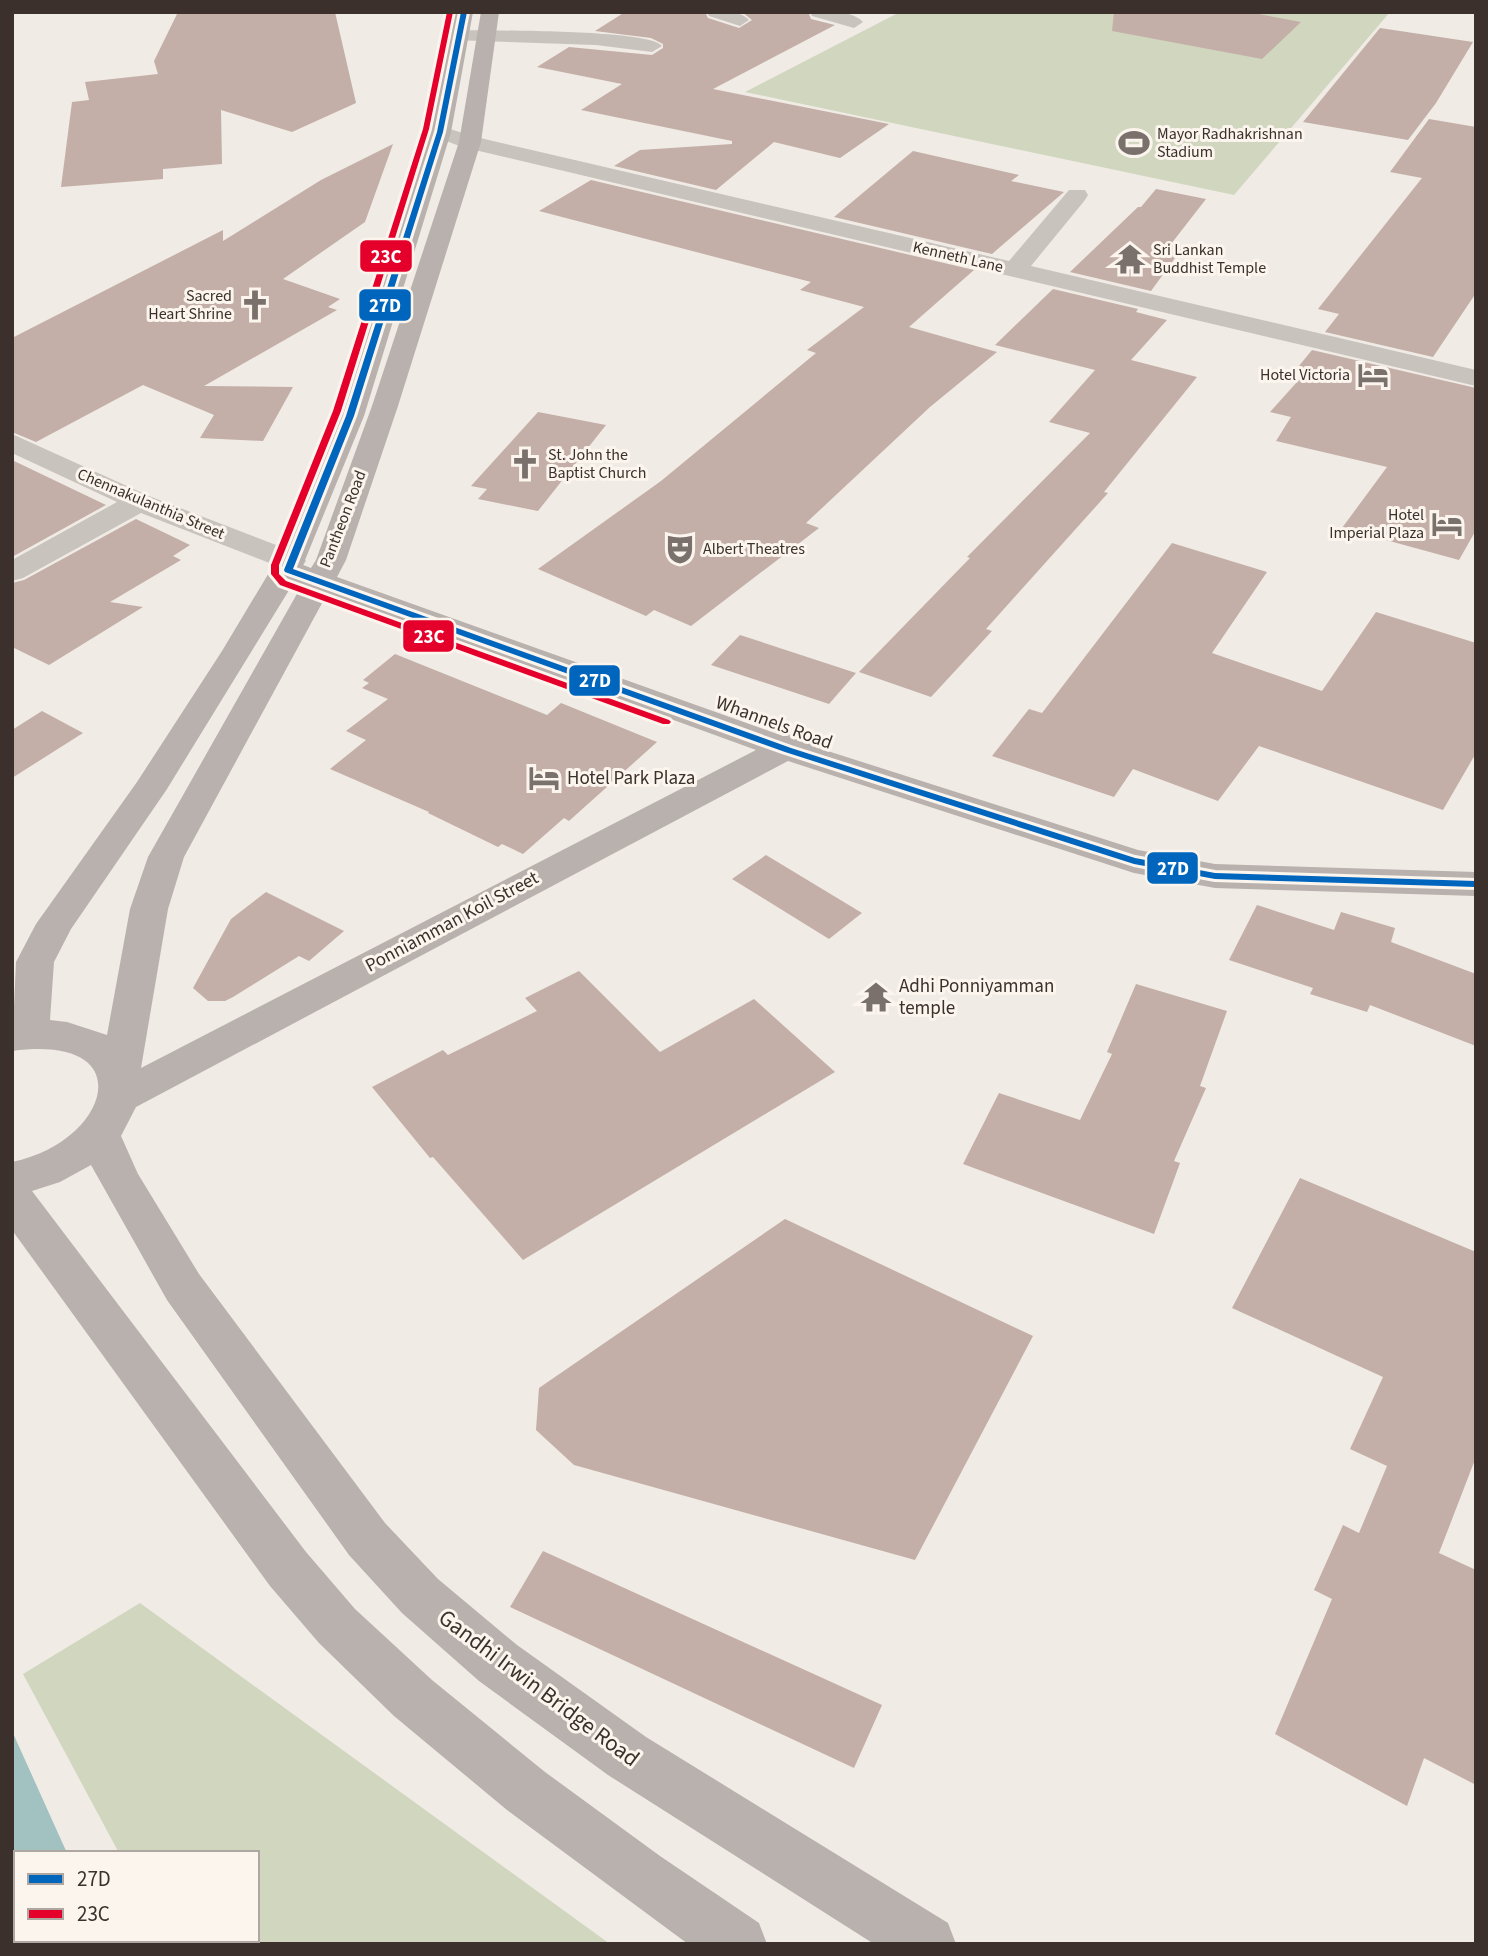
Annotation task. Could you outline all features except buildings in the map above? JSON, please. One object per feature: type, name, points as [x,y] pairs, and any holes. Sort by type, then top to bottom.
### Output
[{"type":"main road","name":"Pantheon Road","points":[[17,1035],[35,962],[52,929],[305,564],[440,132],[464,12]]},
{"type":"main road","name":"Pantheon Road","points":[[112,1104],[149,909],[157,881],[166,856],[206,784],[305,564],[385,407],[470,142],[490,12]]},
{"type":"main road","name":"Whannels Road","points":[[305,564],[558,640],[797,742],[1101,851],[1161,867],[1215,876],[1476,884]]},
{"type":"main road","name":"Whannels Road","points":[[797,742],[1165,857],[1244,869],[1476,872]]},
{"type":"main road","name":"Ponniamman Koil Street","points":[[12,1179],[54,1166],[80,1151],[112,1104],[797,742]]},
{"type":"main road","points":[[157,779],[206,784]]},
{"type":"main road","points":[[12,944],[52,929]]},
{"type":"main road","name":"Gandhi Irwin Bridge Road","points":[[17,1035],[52,1033],[91,1043],[114,1067],[106,1153],[123,1186],[190,1297],[367,1539],[420,1596],[498,1663],[627,1756],[927,1944]]},
{"type":"main road","points":[[20,1216],[288,1569],[337,1626],[413,1698],[527,1791],[640,1876],[738,1944]]},
{"type":"street","points":[[716,12],[740,20]]},
{"type":"street","points":[[820,12],[854,22]]},
{"type":"street","points":[[459,37],[596,38],[652,46]]},
{"type":"street","name":"Kenneth Lane","points":[[440,132],[470,142],[1476,378]]},
{"type":"street","points":[[1015,270],[1077,195]]},
{"type":"street","name":"Chennakulanthia Street","points":[[12,442],[139,502],[305,564]]},
{"type":"street","points":[[12,475],[46,457]]},
{"type":"street","points":[[12,572],[139,502]]},
{"type":"green space","name":"Mayor Radhakrishnan Stadium","points":[[900,12],[1390,12],[1234,195],[745,92]]},
{"type":"green space","points":[[140,1603],[610,1944],[168,1944],[167,1942],[259,1942],[259,1851],[118,1851],[23,1674]]},
{"type":"water","points":[[12,1731],[66,1851],[14,1851],[14,1942],[106,1944],[12,1944]]},
{"type":"transit line","name":"23C","points":[[450,12],[426,129],[337,411],[275,565],[275,574],[283,583],[666,722]]},
{"type":"transit line","name":"27D","points":[[464,12],[440,132],[350,416],[288,570],[788,750],[1134,861],[1215,876],[1476,884]]},
{"type":"place","name":"Mayor Radhakrishnan Stadium","points":[[1134,143]]},
{"type":"place","name":"Sri Lankan Buddhist Temple","points":[[1130,259]]},
{"type":"place","name":"Sacred Heart Shrine","points":[[255,305]]},
{"type":"place","name":"Hotel Victoria","points":[[1373,375]]},
{"type":"place","name":"St. John the Baptist Church","points":[[525,464]]},
{"type":"place","name":"Hotel Imperial Plaza","points":[[1447,524]]},
{"type":"place","name":"Albert Theatres","points":[[680,549]]},
{"type":"place","name":"Hotel Park Plaza","points":[[544,778]]},
{"type":"place","name":"Adhi Ponniyamman temple","points":[[876,997]]}]
